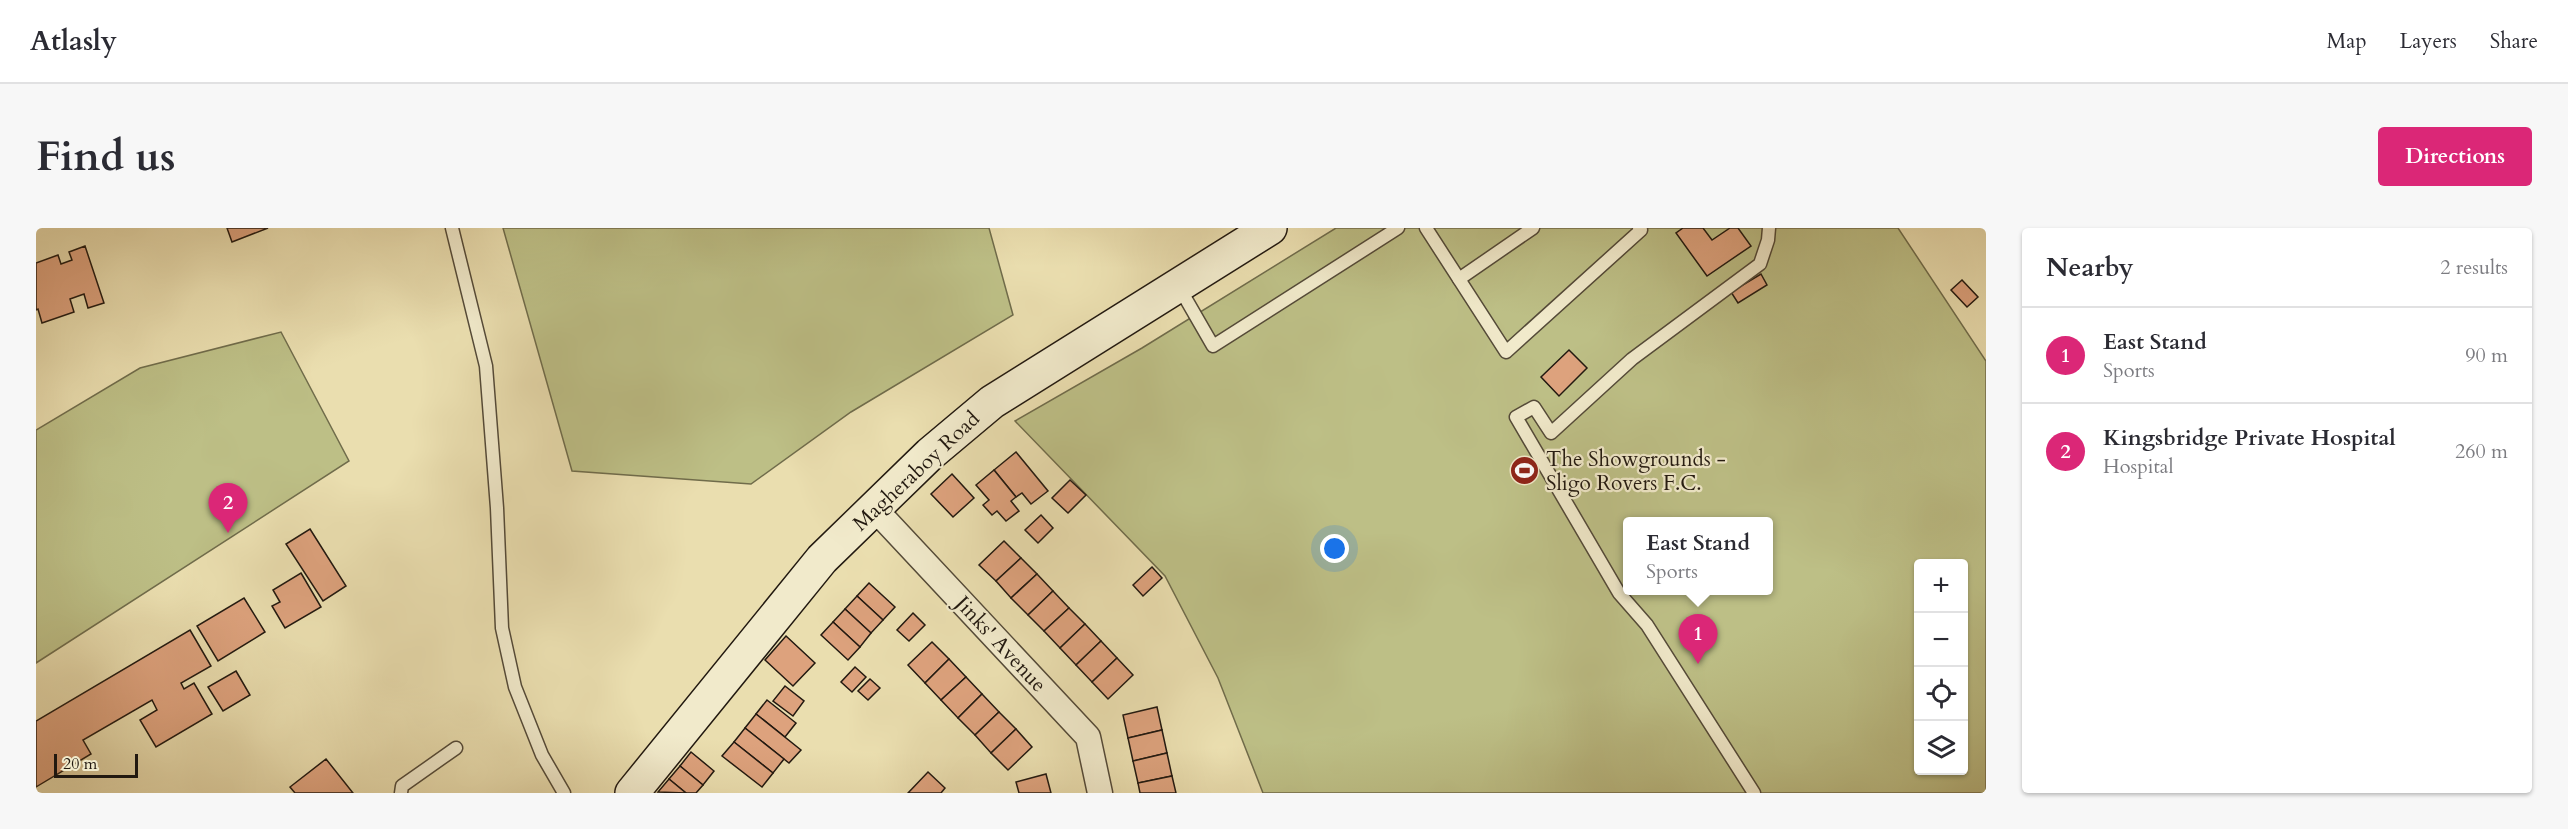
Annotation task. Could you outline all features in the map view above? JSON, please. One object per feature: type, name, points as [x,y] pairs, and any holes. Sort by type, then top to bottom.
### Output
[{"type":"street","name":"Magheraboy Road","points":[[632,793],[822,559],[930,454],[992,402],[1177,284],[1270,228]]},
{"type":"street","name":"Jinks' Avenue","points":[[873,511],[886,521],[1088,737],[1100,793]]},
{"type":"lane","points":[[452,228],[486,366],[497,508],[502,628],[515,687],[542,755],[564,793]]},
{"type":"lane","points":[[1177,284],[1213,346],[1398,228]]},
{"type":"lane","points":[[1426,228],[1506,352],[1641,230],[1639,228]]},
{"type":"lane","points":[[1459,279],[1533,228]]},
{"type":"lane","points":[[1754,793],[1647,625],[1619,593],[1516,417],[1534,407],[1551,433],[1632,359],[1760,264],[1768,240],[1769,228]]},
{"type":"lane","points":[[401,793],[402,786],[456,748]]},
{"type":"green space","points":[[503,228],[989,228],[1013,315],[851,412],[751,484],[572,471]]},
{"type":"green space","name":"The Showgrounds - Sligo Rovers F.C.","points":[[1336,228],[1898,228],[1986,361],[1986,793],[1263,793],[1218,678],[1165,576],[1015,421],[1142,348]]},
{"type":"green space","points":[[281,332],[349,461],[36,663],[36,430],[140,368]]},
{"type":"building","points":[[227,228],[268,228],[232,242]]},
{"type":"building","points":[[1683,228],[1703,228],[1712,240],[1730,228],[1738,228],[1751,246],[1707,276],[1676,233]]},
{"type":"building","points":[[85,246],[104,303],[88,308],[84,294],[70,299],[74,312],[42,323],[38,309],[36,310],[36,263],[58,255],[61,264],[72,260],[69,252]]},
{"type":"building","points":[[1761,274],[1767,285],[1738,303],[1731,292]]},
{"type":"building","points":[[1962,280],[1978,297],[1967,307],[1951,290]]},
{"type":"building","points":[[1569,350],[1587,368],[1559,396],[1541,377]]},
{"type":"building","points":[[1016,452],[1048,491],[1031,504],[1022,493],[1016,497],[994,470]]},
{"type":"building","points":[[994,470],[1016,497],[1011,501],[1019,511],[1006,521],[997,511],[992,515],[983,505],[989,500],[976,485]]},
{"type":"building","points":[[952,474],[974,498],[953,517],[931,494]]},
{"type":"building","points":[[1070,480],[1086,495],[1068,513],[1052,498]]},
{"type":"building","points":[[1041,515],[1053,528],[1038,543],[1025,530]]},
{"type":"building","points":[[310,529],[346,586],[323,601],[286,544]]},
{"type":"building","points":[[1004,541],[1021,558],[996,581],[979,565]]},
{"type":"building","points":[[1021,558],[1037,574],[1011,598],[996,581]]},
{"type":"building","points":[[1152,567],[1162,578],[1143,596],[1133,585]]},
{"type":"building","points":[[301,573],[321,607],[285,628],[272,606],[280,602],[273,590]]},
{"type":"building","points":[[1037,574],[1053,591],[1028,615],[1011,598]]},
{"type":"building","points":[[869,583],[895,607],[883,620],[857,596]]},
{"type":"building","points":[[1053,591],[1069,608],[1044,631],[1028,615]]},
{"type":"building","points":[[857,596],[883,620],[871,633],[845,609]]},
{"type":"building","points":[[244,598],[265,632],[218,661],[197,626]]},
{"type":"building","points":[[1069,608],[1085,624],[1060,648],[1044,631]]},
{"type":"building","points":[[845,609],[871,633],[860,647],[833,622]]},
{"type":"building","points":[[913,613],[925,625],[909,641],[897,630]]},
{"type":"building","points":[[833,622],[860,647],[848,660],[821,635]]},
{"type":"building","points":[[1085,624],[1101,641],[1076,665],[1060,648]]},
{"type":"building","points":[[190,630],[211,666],[181,683],[184,689],[194,683],[212,714],[156,747],[140,720],[157,710],[152,700],[83,740],[91,754],[36,787],[36,721]]},
{"type":"building","points":[[786,636],[815,663],[793,686],[765,660]]},
{"type":"building","points":[[1101,641],[1117,658],[1092,682],[1076,665]]},
{"type":"building","points":[[932,642],[949,659],[925,683],[908,665]]},
{"type":"building","points":[[1117,658],[1133,675],[1108,699],[1092,682]]},
{"type":"building","points":[[949,659],[966,677],[941,700],[925,683]]},
{"type":"building","points":[[855,667],[866,677],[852,692],[841,682]]},
{"type":"building","points":[[236,671],[250,695],[223,711],[208,687]]},
{"type":"building","points":[[966,677],[982,694],[958,718],[941,700]]},
{"type":"building","points":[[870,679],[880,688],[868,700],[858,691]]},
{"type":"building","points":[[785,686],[804,701],[793,716],[773,701]]},
{"type":"building","points":[[982,694],[999,712],[975,735],[958,718]]},
{"type":"building","points":[[767,700],[796,723],[785,737],[756,714]]},
{"type":"building","points":[[1157,707],[1162,730],[1128,738],[1123,715]]},
{"type":"building","points":[[999,712],[1016,729],[991,753],[975,735]]},
{"type":"building","points":[[756,714],[801,750],[789,763],[745,728]]},
{"type":"building","points":[[745,728],[784,759],[773,773],[734,742]]},
{"type":"building","points":[[1016,729],[1032,747],[1008,770],[991,753]]},
{"type":"building","points":[[1162,730],[1167,753],[1133,761],[1128,738]]},
{"type":"building","points":[[734,742],[773,773],[762,787],[722,756]]},
{"type":"building","points":[[691,752],[714,771],[703,785],[680,766]]},
{"type":"building","points":[[1167,753],[1172,776],[1138,783],[1133,761]]},
{"type":"building","points":[[326,759],[353,793],[295,793],[290,787]]},
{"type":"building","points":[[680,766],[703,785],[696,793],[686,793],[669,779]]},
{"type":"building","points":[[928,772],[945,788],[941,793],[908,793]]},
{"type":"building","points":[[1046,774],[1051,793],[1019,793],[1016,782]]},
{"type":"building","points":[[1172,776],[1176,793],[1140,793],[1138,783]]},
{"type":"building","points":[[669,779],[686,793],[658,792]]},
{"type":"place","name":"The Showgrounds - Sligo Rovers F.C.","points":[[1525,471]]},
{"type":"place","name":"Kingsbridge Private Hospital","points":[[228,533]]},
{"type":"place","name":"East Stand","points":[[1698,664]]}]
